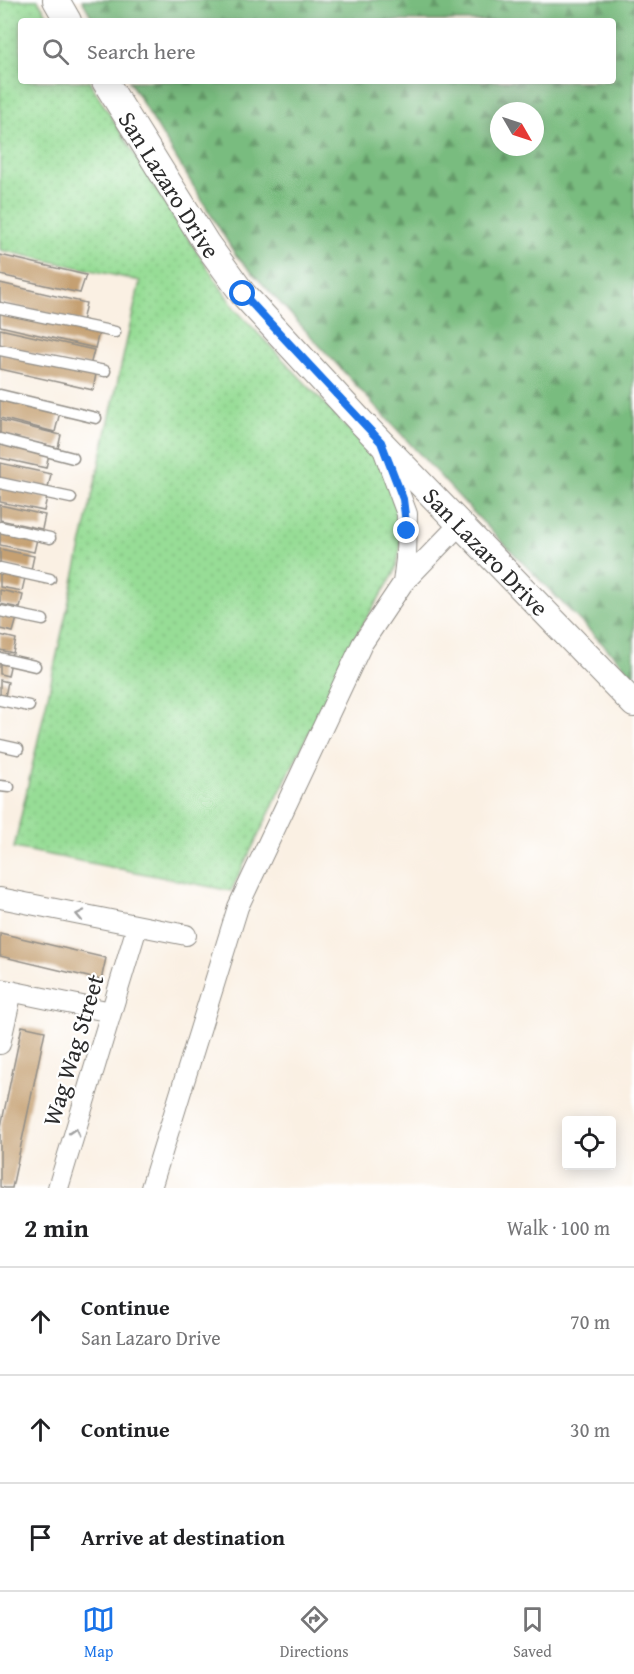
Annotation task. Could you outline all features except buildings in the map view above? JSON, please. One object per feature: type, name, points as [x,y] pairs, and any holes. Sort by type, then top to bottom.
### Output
[{"type":"street","points":[[56,0],[66,18]]},
{"type":"street","name":"San Lazaro Drive","points":[[107,84],[194,224],[243,294],[381,442],[634,704]]},
{"type":"street","points":[[381,442],[407,514],[403,583]]},
{"type":"street","points":[[151,1188],[238,907],[362,644],[403,583],[460,524]]},
{"type":"street","points":[[0,898],[137,927],[186,934]]},
{"type":"street","name":"Wag Wag Street","points":[[58,1188],[137,927]]},
{"type":"street","points":[[0,1044],[6,990],[111,1012]]},
{"type":"lane","points":[[0,308],[115,332]]},
{"type":"lane","points":[[0,350],[105,371]]},
{"type":"lane","points":[[0,395],[96,418]]},
{"type":"lane","points":[[0,440],[73,458]]},
{"type":"lane","points":[[0,483],[71,498]]},
{"type":"lane","points":[[0,528],[50,538]]},
{"type":"lane","points":[[0,568],[50,579]]},
{"type":"lane","points":[[0,611],[43,620]]},
{"type":"lane","points":[[0,658],[35,666]]},
{"type":"lane","points":[[0,700],[29,706]]},
{"type":"lane","points":[[0,745],[18,749]]},
{"type":"green space","points":[[0,0],[38,0],[49,18],[18,18],[18,84],[91,84],[167,207],[235,309],[380,462],[404,518],[394,574],[358,632],[231,891],[14,848],[140,281],[0,250]]},
{"type":"green space","points":[[82,0],[634,0],[634,676],[473,512],[235,254],[131,84],[616,84],[616,18],[92,18]]},
{"type":"route","points":[[243,294],[381,442],[403,499],[407,514],[407,531]]}]
